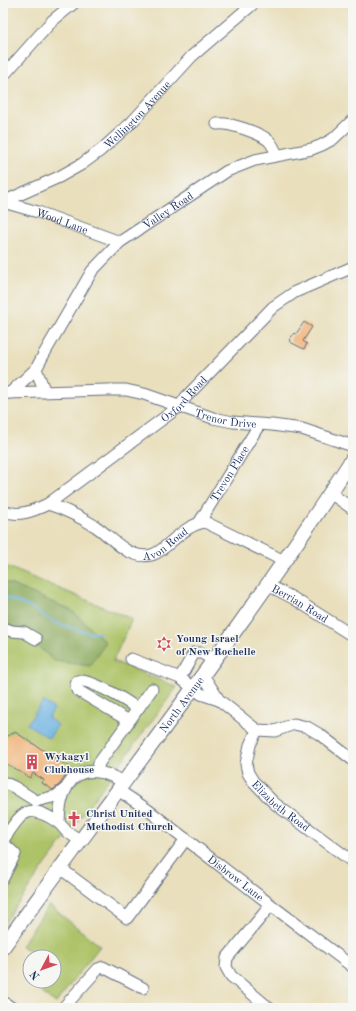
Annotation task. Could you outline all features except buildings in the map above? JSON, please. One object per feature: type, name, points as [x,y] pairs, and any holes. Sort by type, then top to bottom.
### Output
[{"type":"main road","name":"North Avenue","points":[[3,947],[80,840],[194,689],[203,674],[268,585],[353,458]]},
{"type":"street","points":[[3,76],[52,22],[74,3]]},
{"type":"street","name":"Wellington Avenue","points":[[3,202],[59,177],[82,164],[101,150],[132,122],[192,56],[254,3]]},
{"type":"street","name":"Valley Road","points":[[7,394],[36,369],[92,270],[120,242],[227,171],[255,160],[306,150],[322,145],[333,139],[353,120]]},
{"type":"street","points":[[217,124],[223,123],[242,128],[266,139],[271,143],[277,155]]},
{"type":"street","name":"Wood Lane","points":[[3,202],[38,212],[120,242]]},
{"type":"street","name":"Oxford Road","points":[[3,511],[13,514],[30,512],[48,504],[180,406],[186,397],[273,307],[295,292],[353,267]]},
{"type":"street","points":[[36,369],[45,392]]},
{"type":"street","name":"Trenor Drive","points":[[7,394],[126,390],[144,394],[213,418],[233,422],[302,429],[353,446]]},
{"type":"street","name":"Trevon Place","points":[[199,523],[259,424]]},
{"type":"street","points":[[330,493],[353,510]]},
{"type":"street","name":"Avon Road","points":[[48,504],[60,508],[86,521],[127,551],[137,555],[152,555],[160,551],[186,529],[205,522],[210,523],[284,561]]},
{"type":"street","name":"Berrian Road","points":[[268,585],[293,598],[353,636]]},
{"type":"street","points":[[3,628],[12,631],[24,632],[36,639]]},
{"type":"street","points":[[180,678],[194,653],[202,654],[213,660]]},
{"type":"street","points":[[131,659],[180,678],[201,694],[219,700],[257,730],[275,731],[294,724],[307,727],[353,760]]},
{"type":"street","points":[[203,674],[219,700]]},
{"type":"street","points":[[129,721],[77,690],[77,681],[80,680],[88,682],[106,690],[138,709]]},
{"type":"street","points":[[3,878],[15,854],[3,841],[15,823],[35,805],[56,796],[65,789],[72,780],[83,773],[96,771],[99,763],[152,689]]},
{"type":"street","name":"Elizabeth Road","points":[[257,730],[250,745],[246,764],[248,773],[253,781],[274,803],[353,862]]},
{"type":"street","name":"Disbrow Lane","points":[[96,771],[108,775],[148,810],[353,967]]},
{"type":"street","points":[[3,782],[14,787],[59,823],[67,832],[80,840]]},
{"type":"street","points":[[59,823],[61,800],[65,789]]},
{"type":"street","points":[[60,868],[127,918],[186,839]]},
{"type":"street","points":[[269,1008],[231,976],[226,967],[228,958],[232,952],[271,905]]},
{"type":"street","points":[[69,1005],[98,969],[104,967],[143,988]]},
{"type":"green space","points":[[3,565],[132,619],[113,661],[177,687],[43,868],[3,925]]},
{"type":"green space","points":[[3,581],[71,610],[106,642],[90,666],[54,661],[32,641],[7,626],[3,621]]},
{"type":"green space","points":[[49,905],[100,946],[56,1003],[42,993],[45,989],[62,989],[62,949],[27,949],[21,946]]},
{"type":"water","points":[[43,701],[54,709],[48,718],[58,725],[49,738],[27,724]]},
{"type":"waterway","points":[[3,596],[32,608],[55,623],[89,633],[100,633]]},
{"type":"place","name":"Young Israel of New Rochelle","points":[[164,644]]},
{"type":"place","name":"Wykagyl Clubhouse","points":[[32,762]]},
{"type":"place","name":"Christ United Methodist Church","points":[[74,819]]}]
